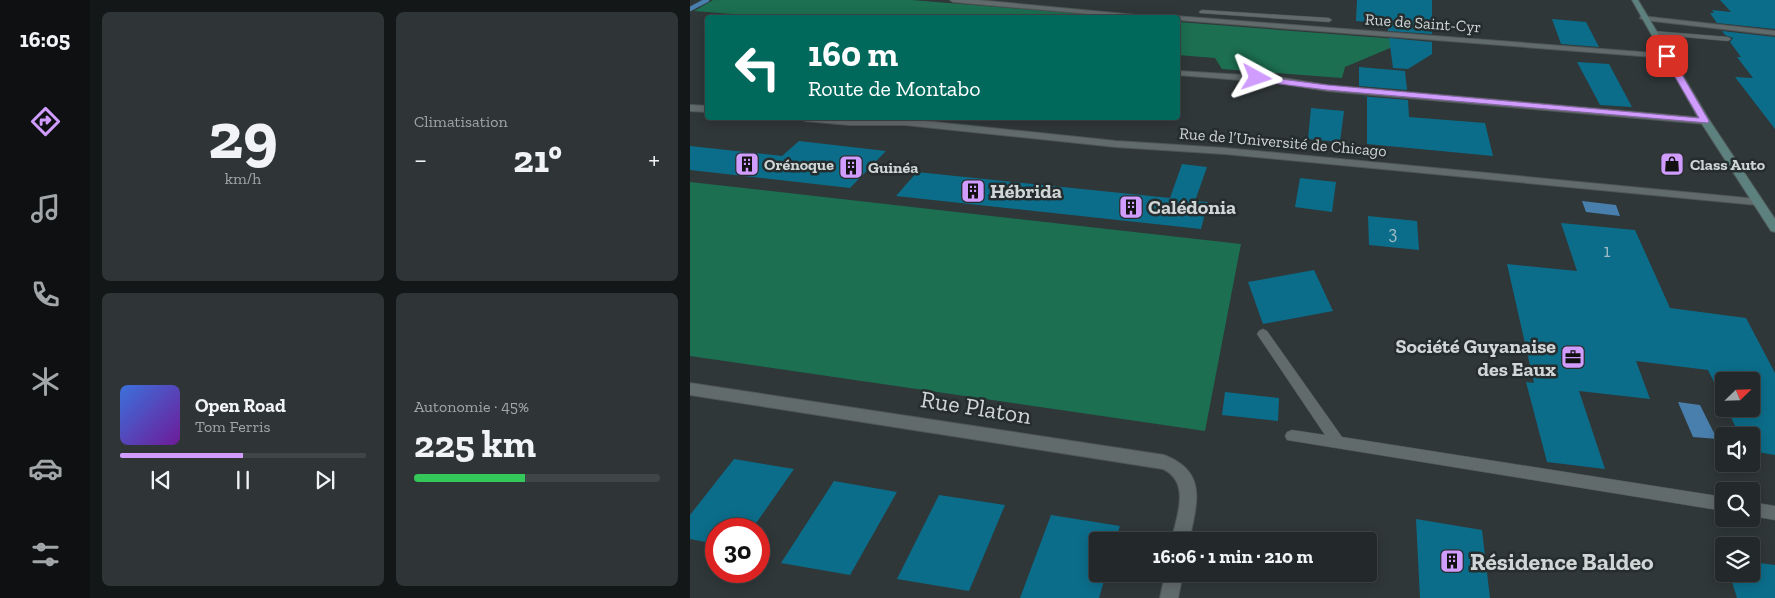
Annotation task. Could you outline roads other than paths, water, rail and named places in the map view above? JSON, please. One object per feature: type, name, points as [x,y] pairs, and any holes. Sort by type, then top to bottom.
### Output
[{"type":"main road","points":[[1635,0],[1705,121],[1775,228]]},
{"type":"street","points":[[953,0],[1130,15]]},
{"type":"street","name":"Rue de Saint-Cyr","points":[[1180,18],[1667,56]]},
{"type":"street","points":[[1644,18],[1775,33]]},
{"type":"street","points":[[1180,73],[1277,80],[1327,88],[1705,121]]},
{"type":"street","points":[[690,108],[705,109]]},
{"type":"street","name":"Rue de l’Université de Chicago","points":[[827,120],[905,122],[1116,144],[1234,152],[1757,202]]},
{"type":"street","name":"Rue Platon","points":[[690,389],[1164,462],[1177,468],[1187,482],[1188,500],[1182,532]]},
{"type":"street","points":[[1169,598],[1172,582]]},
{"type":"lane","points":[[1202,12],[1329,20]]},
{"type":"lane","points":[[1299,27],[1301,18]]},
{"type":"lane","points":[[1653,32],[1728,39]]},
{"type":"lane","points":[[1263,334],[1338,443]]},
{"type":"lane","points":[[1292,436],[1715,503]]},
{"type":"lane","points":[[1760,510],[1775,513]]},
{"type":"water","points":[[1582,201],[1616,205],[1620,216],[1586,212]]},
{"type":"water","points":[[1678,402],[1700,405],[1715,435],[1715,439],[1693,437]]},
{"type":"waterway","points":[[690,9],[707,0]]},
{"type":"place","name":"Orénoque","points":[[747,164]]},
{"type":"place","name":"Class Auto","points":[[1672,164]]},
{"type":"place","name":"Guinéa","points":[[851,167]]},
{"type":"place","name":"Hébrida","points":[[973,191]]},
{"type":"place","name":"Calédonia","points":[[1131,207]]},
{"type":"place","name":"Société Guyanaise des Eaux","points":[[1573,357]]},
{"type":"place","name":"Résidence Baldeo","points":[[1452,561]]}]
